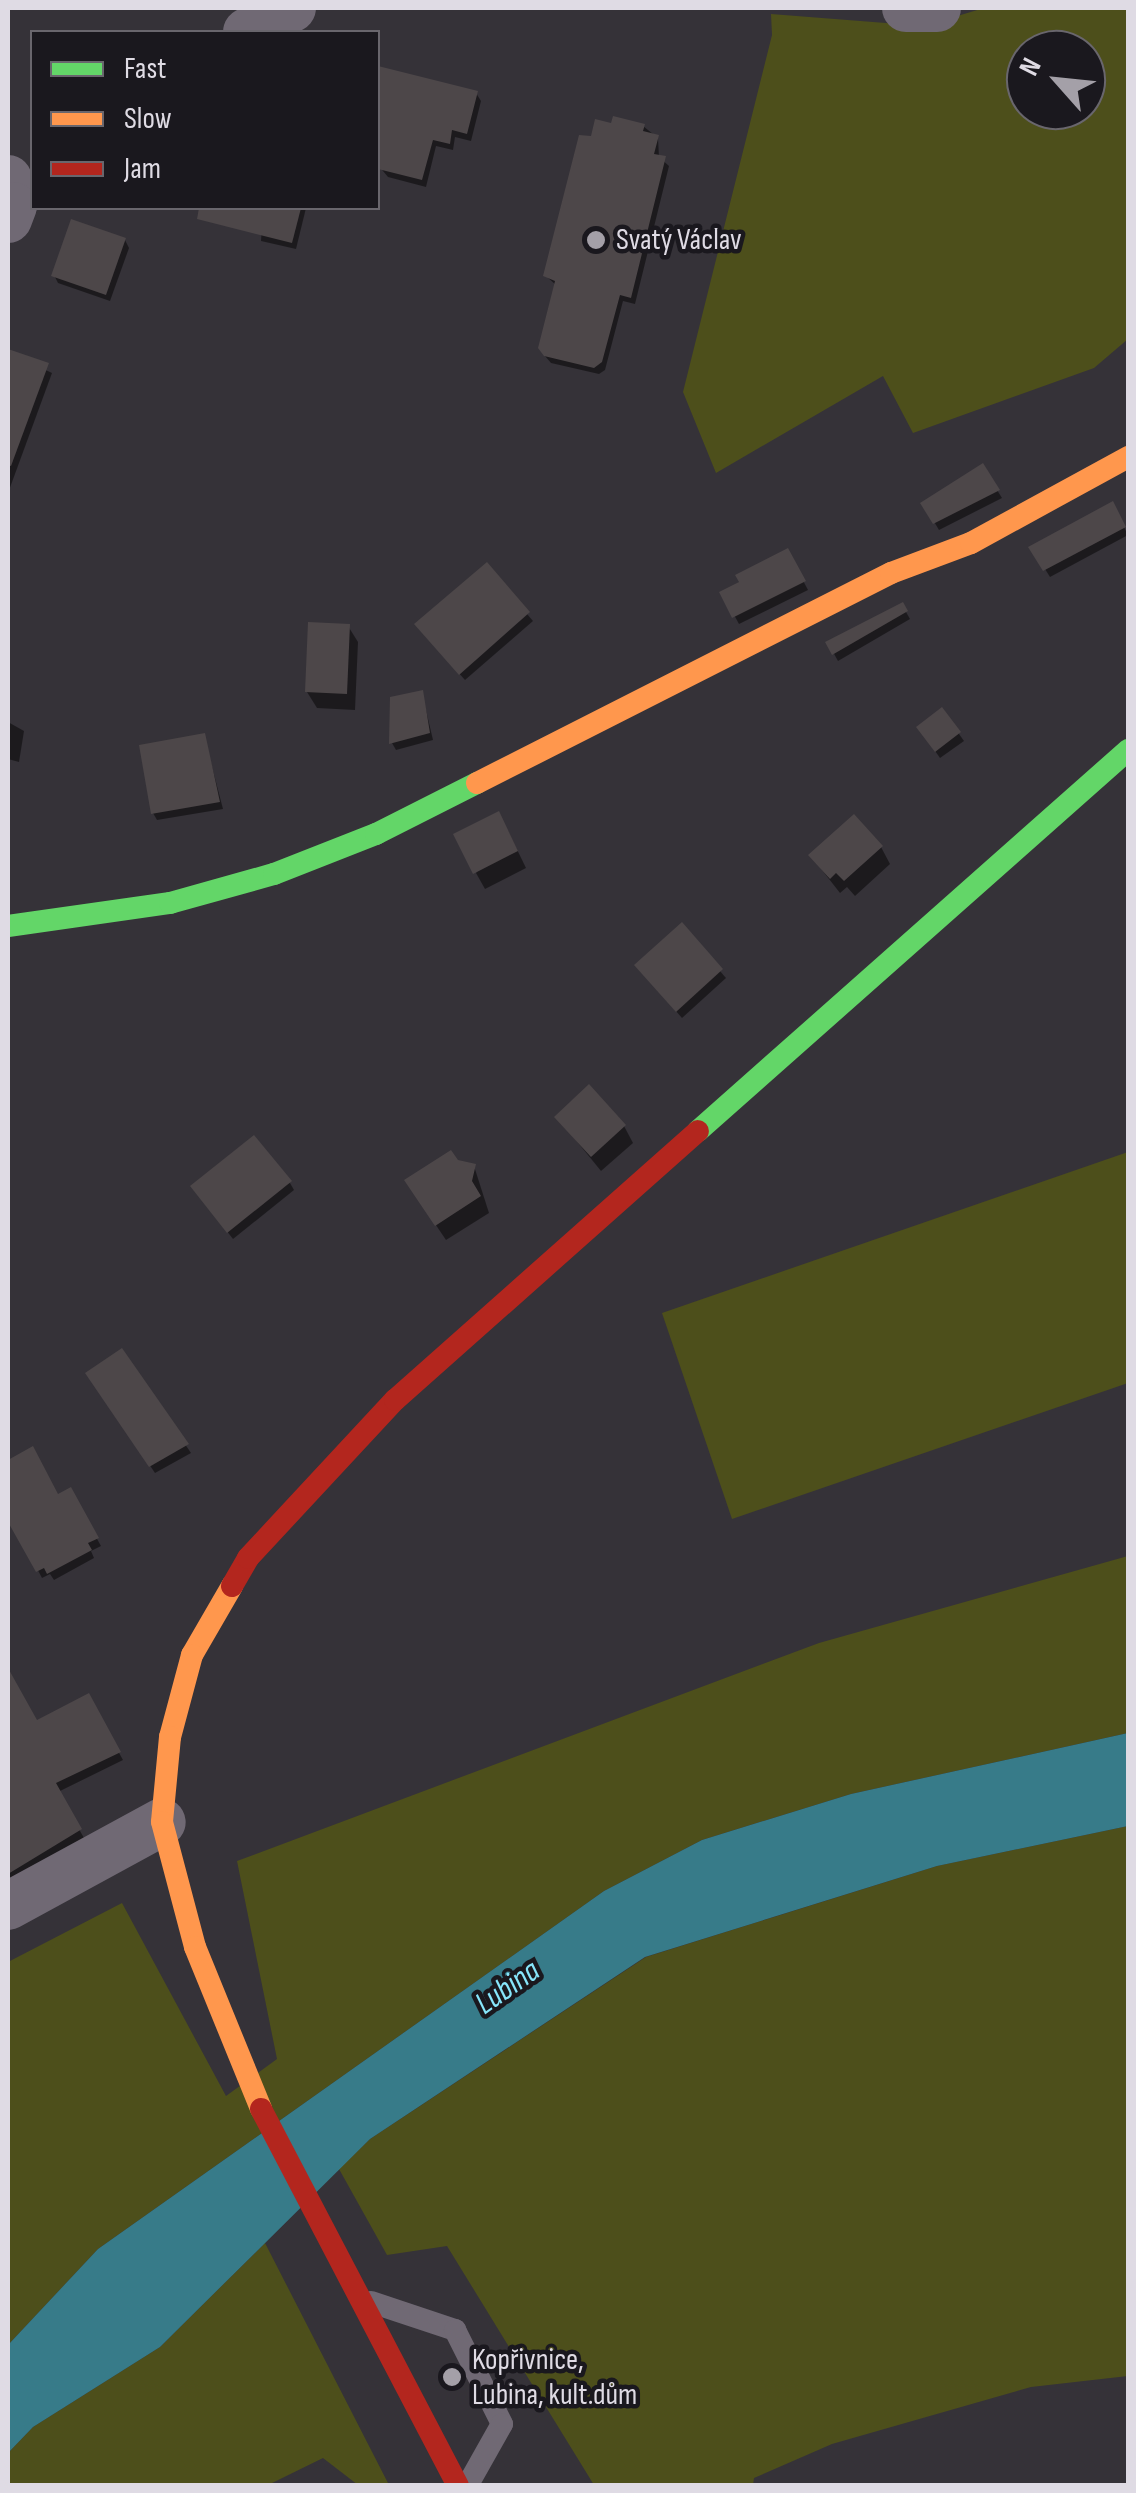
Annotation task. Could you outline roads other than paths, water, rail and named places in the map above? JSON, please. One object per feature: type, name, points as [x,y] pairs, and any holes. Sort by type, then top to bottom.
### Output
[{"type":"street","points":[[252,30],[292,8]]},
{"type":"street","points":[[906,8],[937,8]]},
{"type":"street","points":[[8,926],[170,903],[274,874],[501,772],[1128,458]]},
{"type":"street","points":[[458,2486],[260,2107],[194,1947],[162,1822],[170,1737],[192,1656],[224,1590],[272,1528],[395,1400],[1128,750]]},
{"type":"street","points":[[8,1906],[162,1822]]},
{"type":"lane","points":[[363,2299],[455,2330],[502,2424],[467,2486]]},
{"type":"water","name":"Lubina","points":[[1128,1733],[1128,1826],[937,1866],[645,1957],[370,2139],[160,2347],[33,2427],[8,2453],[8,2345],[98,2249],[604,1891],[702,1840],[851,1794]]},
{"type":"place","name":"Svatý Václav","points":[[596,240]]},
{"type":"place","name":"Kopřivnice, Lubina, kult.dům","points":[[452,2377]]}]
